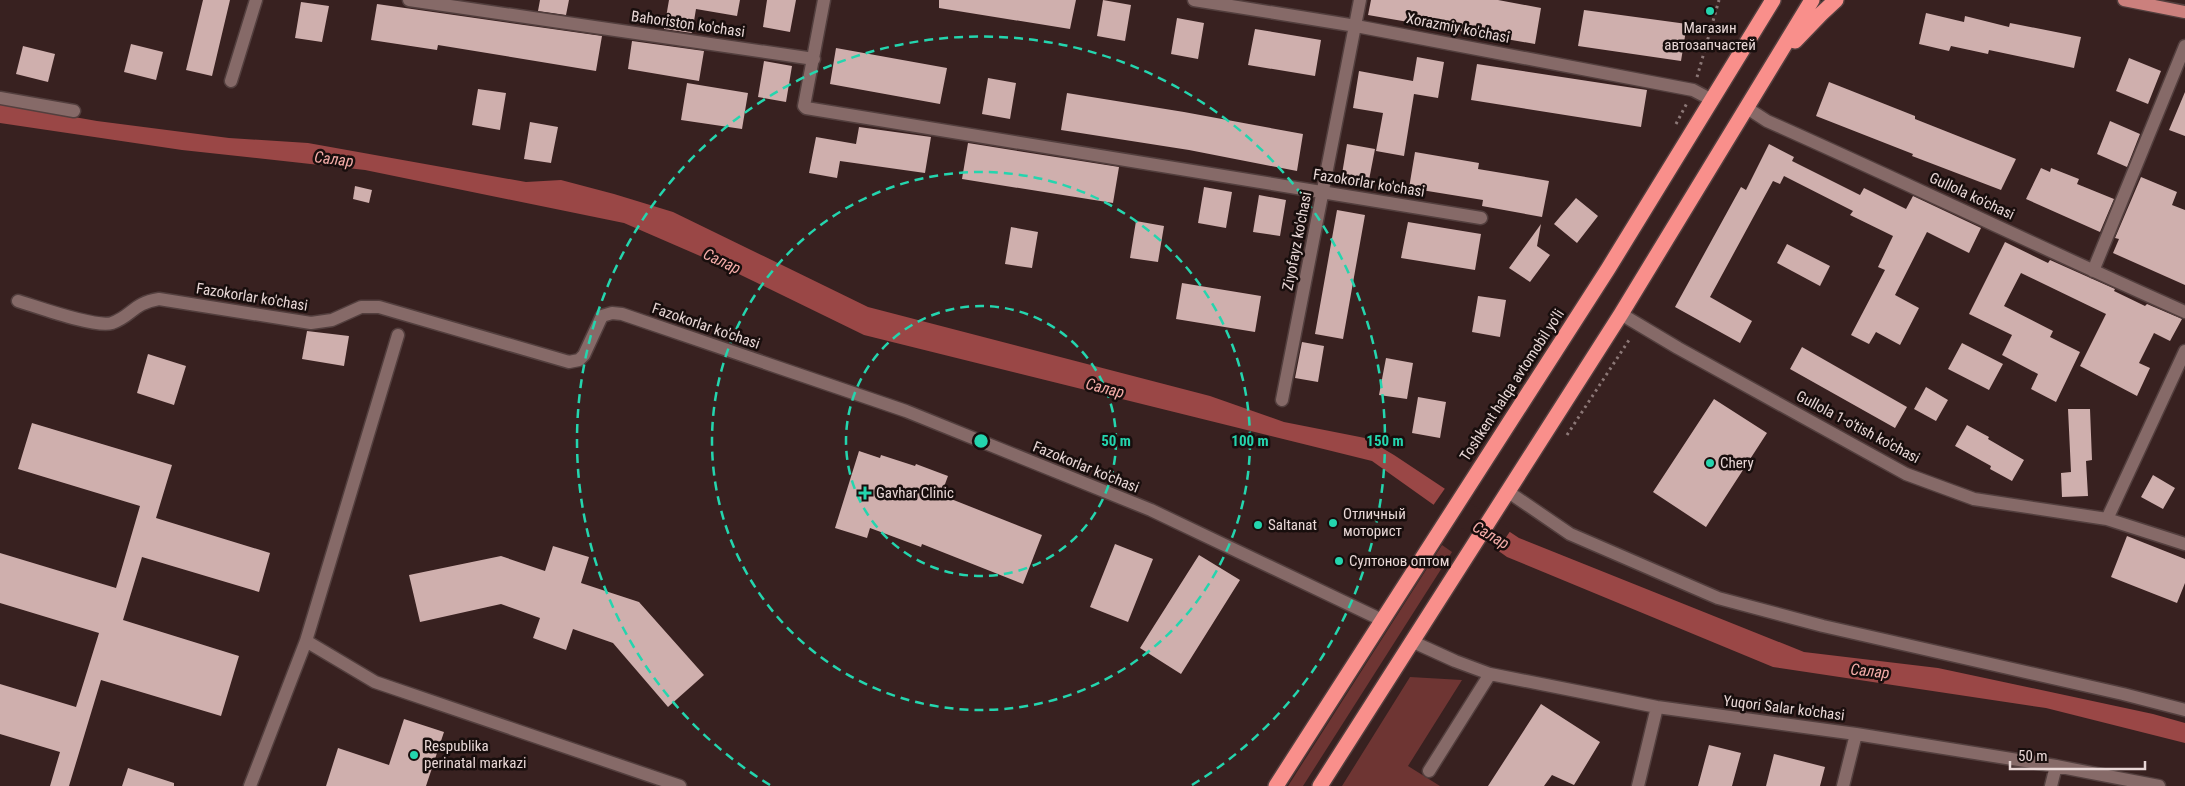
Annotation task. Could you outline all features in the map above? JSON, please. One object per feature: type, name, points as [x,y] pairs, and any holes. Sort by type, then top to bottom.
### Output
[{"type":"highway","points":[[1758,24],[1761,0]]},
{"type":"highway","name":"Toshkent halqa avtomobil yo'li","points":[[1276,786],[1608,269],[1773,0]]},
{"type":"highway","points":[[1322,785],[1620,314],[1812,0]]},
{"type":"highway","points":[[1772,67],[1820,14],[1836,0]]},
{"type":"main road","points":[[2124,0],[2185,12]]},
{"type":"street","points":[[231,81],[256,0]]},
{"type":"street","name":"Bahoriston ko'chasi","points":[[410,0],[814,59]]},
{"type":"street","points":[[814,59],[824,0]]},
{"type":"street","name":"Xorazmiy ko'chasi","points":[[1194,0],[1356,26],[1693,90],[1712,100]]},
{"type":"street","name":"Ziyofayz ko'chasi","points":[[1282,400],[1360,0]]},
{"type":"street","points":[[2093,271],[2185,46]]},
{"type":"street","name":"Fazokorlar ko'chasi","points":[[814,59],[804,106],[806,108],[1481,218]]},
{"type":"street","points":[[0,98],[74,111]]},
{"type":"street","name":"Gullola ko'chasi","points":[[1747,108],[1767,121],[1921,189],[2093,271],[2185,312]]},
{"type":"street","name":"Fazokorlar ko'chasi","points":[[18,302],[102,325],[122,318],[139,304],[159,299],[311,323],[332,320],[361,307],[379,307],[569,362],[579,360],[584,355],[602,316],[612,313],[622,314],[915,415],[1151,510],[1382,620]]},
{"type":"street","name":"Gullola 1-o'tish ko'chasi","points":[[1620,314],[1906,474],[1974,499],[2107,519],[2185,544]]},
{"type":"street","points":[[250,786],[306,641],[398,335]]},
{"type":"street","points":[[2107,519],[2185,351]]},
{"type":"street","points":[[1507,491],[1570,534],[1718,598],[1823,626],[2123,694],[2185,710]]},
{"type":"street","points":[[306,641],[375,682],[680,786]]},
{"type":"street","name":"Yuqori Salar ko'chasi","points":[[1412,641],[1456,662],[1490,674],[1656,707],[1856,734],[2056,766],[2159,786]]},
{"type":"street","points":[[1429,772],[1490,674]]},
{"type":"street","points":[[1638,786],[1656,707]]},
{"type":"street","points":[[1843,786],[1856,734]]},
{"type":"street","points":[[2051,786],[2056,766]]},
{"type":"path","points":[[1674,128],[1693,90],[1720,0]]},
{"type":"path","points":[[1567,435],[1639,325]]},
{"type":"shaded area","points":[[1442,545],[1452,552],[1303,786],[1288,786]]},
{"type":"shaded area","points":[[1410,677],[1462,680],[1408,766],[1440,786],[1342,786]]},
{"type":"water","name":"Салар","points":[[0,104],[97,121],[229,138],[308,143],[526,182],[561,180],[614,194],[673,212],[868,307],[1210,396],[1284,422],[1365,438],[1394,455],[1519,538],[1804,652],[1938,668],[2153,714],[2185,723],[2185,743],[2046,708],[1773,667],[1507,557],[1372,461],[864,335],[714,262],[624,223],[365,170],[182,150],[0,123]]},
{"type":"pier","points":[[1446,487],[1511,530],[1496,552],[1432,507]]},
{"type":"building","points":[[203,0],[230,0],[212,76],[186,70]]},
{"type":"building","points":[[540,0],[569,0],[566,15],[538,11]]},
{"type":"building","points":[[669,0],[740,0],[737,16],[696,9],[692,33],[664,29]]},
{"type":"building","points":[[767,0],[796,0],[790,32],[763,27]]},
{"type":"building","points":[[939,0],[1076,0],[1070,29],[939,8]]},
{"type":"building","points":[[1103,0],[1131,5],[1125,41],[1097,36]]},
{"type":"building","points":[[1371,0],[1498,0],[1541,8],[1535,44],[1368,15]]},
{"type":"building","points":[[301,2],[329,6],[322,42],[295,38]]},
{"type":"building","points":[[377,4],[602,36],[596,71],[438,45],[437,50],[371,40]]},
{"type":"building","points":[[1584,10],[1687,24],[1681,61],[1578,46]]},
{"type":"building","points":[[1926,13],[1964,22],[1965,16],[2009,27],[2010,23],[2081,37],[2074,68],[1989,50],[1988,54],[1951,46],[1949,51],[1919,44]]},
{"type":"building","points":[[1177,18],[1204,23],[1198,59],[1171,54]]},
{"type":"building","points":[[1255,29],[1321,40],[1315,76],[1248,65]]},
{"type":"building","points":[[632,41],[704,51],[699,81],[628,69]]},
{"type":"building","points":[[131,44],[163,52],[156,80],[124,72]]},
{"type":"building","points":[[23,46],[55,54],[48,82],[16,74]]},
{"type":"building","points":[[836,48],[947,68],[940,104],[830,84]]},
{"type":"building","points":[[1417,57],[1444,62],[1438,98],[1414,94],[1404,156],[1376,151],[1383,113],[1353,108],[1359,71],[1413,81]]},
{"type":"building","points":[[2129,58],[2161,71],[2148,104],[2116,91]]},
{"type":"building","points":[[764,61],[792,66],[786,102],[758,97]]},
{"type":"building","points":[[1477,64],[1647,90],[1641,127],[1471,100]]},
{"type":"building","points":[[988,78],[1016,83],[1010,119],[982,114]]},
{"type":"building","points":[[1829,82],[2016,159],[2001,190],[1816,116]]},
{"type":"building","points":[[687,83],[748,93],[742,129],[681,120]]},
{"type":"building","points":[[478,89],[506,93],[500,130],[472,125]]},
{"type":"building","points":[[2185,92],[2185,136],[2169,130]]},
{"type":"building","points":[[1067,93],[1303,134],[1297,171],[1189,150],[1061,130]]},
{"type":"building","points":[[2110,121],[2140,134],[2127,167],[2097,154]]},
{"type":"building","points":[[530,122],[558,127],[551,163],[524,159]]},
{"type":"building","points":[[859,127],[931,137],[925,173],[840,161],[837,178],[809,173],[816,137],[856,144]]},
{"type":"building","points":[[968,143],[1119,167],[1113,203],[962,179]]},
{"type":"building","points":[[1347,144],[1375,149],[1368,185],[1341,180]]},
{"type":"building","points":[[1769,144],[1794,157],[1792,161],[1860,195],[1864,188],[1906,209],[1913,196],[1981,228],[1969,253],[1927,232],[1895,295],[1919,308],[1900,345],[1876,332],[1869,344],[1851,335],[1885,270],[1878,267],[1893,236],[1850,215],[1853,211],[1784,176],[1780,184],[1773,181],[1710,297],[1752,321],[1740,343],[1675,307],[1741,187],[1746,190]]},
{"type":"building","points":[[1415,152],[1479,163],[1478,169],[1549,181],[1542,217],[1482,206],[1483,200],[1409,188]]},
{"type":"building","points":[[2041,168],[2050,172],[2051,168],[2079,179],[2077,184],[2114,199],[2100,232],[2026,199]]},
{"type":"building","points":[[2141,177],[2177,192],[2172,205],[2185,210],[2185,285],[2113,253],[2119,239],[2115,238]]},
{"type":"building","points":[[355,186],[372,190],[369,203],[353,199]]},
{"type":"building","points":[[1204,187],[1232,192],[1226,228],[1198,223]]},
{"type":"building","points":[[1259,195],[1286,200],[1280,236],[1253,232]]},
{"type":"building","points":[[1576,198],[1598,216],[1577,243],[1554,224]]},
{"type":"building","points":[[1337,210],[1365,215],[1343,339],[1315,334]]},
{"type":"building","points":[[1136,221],[1164,226],[1158,262],[1130,258]]},
{"type":"building","points":[[1408,222],[1481,234],[1475,270],[1401,258]]},
{"type":"building","points":[[1541,224],[1537,246],[1550,255],[1530,282],[1509,268]]},
{"type":"building","points":[[1011,227],[1038,232],[1032,268],[1005,264]]},
{"type":"building","points":[[2005,242],[2048,263],[2050,260],[2115,289],[2114,291],[2145,306],[2147,304],[2182,319],[2170,341],[2154,333],[2139,363],[2150,368],[2137,396],[2080,366],[2106,314],[2021,273],[2004,306],[2053,331],[2050,337],[2080,352],[2056,402],[2031,389],[2038,374],[2002,355],[2012,335],[1969,314]]},
{"type":"building","points":[[1787,244],[1830,266],[1820,286],[1777,263]]},
{"type":"building","points":[[1182,283],[1261,296],[1255,332],[1176,319]]},
{"type":"building","points":[[1478,296],[1506,300],[1500,337],[1472,332]]},
{"type":"building","points":[[307,331],[349,336],[344,366],[302,359]]},
{"type":"building","points":[[1302,342],[1324,346],[1318,382],[1295,378]]},
{"type":"building","points":[[1962,343],[2003,364],[1989,390],[1948,369]]},
{"type":"building","points":[[1802,347],[1907,407],[1895,428],[1790,369]]},
{"type":"building","points":[[148,354],[186,366],[174,405],[137,393]]},
{"type":"building","points":[[1386,358],[1413,363],[1407,399],[1379,395]]},
{"type":"building","points":[[1926,387],[1948,400],[1936,421],[1914,409]]},
{"type":"building","points":[[1418,397],[1446,402],[1440,438],[1412,433]]},
{"type":"building","points":[[1714,399],[1767,433],[1706,527],[1653,492]]},
{"type":"building","points":[[2068,409],[2090,409],[2092,460],[2086,461],[2088,496],[2062,497],[2061,473],[2071,472]]},
{"type":"building","points":[[32,423],[172,465],[156,518],[270,553],[259,592],[142,557],[123,620],[239,656],[221,716],[101,680],[69,786],[50,786],[60,752],[0,734],[0,684],[76,707],[99,633],[0,603],[0,553],[116,588],[140,506],[18,469]]},
{"type":"building","points":[[1967,425],[2024,460],[2012,481],[1990,469],[1991,466],[1955,446]]},
{"type":"building","points":[[859,451],[880,458],[881,455],[915,466],[916,464],[948,476],[941,495],[1042,535],[1023,584],[922,544],[921,547],[870,528],[867,538],[835,528]]},
{"type":"building","points":[[2153,475],[2175,488],[2163,509],[2141,497]]},
{"type":"building","points":[[2127,536],[2185,559],[2185,583],[2177,603],[2111,577]]},
{"type":"building","points":[[1115,544],[1153,559],[1128,622],[1090,607]]},
{"type":"building","points":[[553,546],[589,557],[581,583],[639,602],[704,675],[668,707],[613,643],[573,629],[566,650],[533,638],[540,618],[501,604],[420,622],[409,575],[501,556],[545,571]]},
{"type":"building","points":[[1199,555],[1240,580],[1181,674],[1140,648]]},
{"type":"building","points":[[1541,704],[1600,742],[1574,785],[1552,775],[1544,786],[1488,786]]},
{"type":"building","name":"Respublika perinatal markazi","points":[[404,719],[444,732],[426,786],[326,786],[338,748],[389,765]]},
{"type":"building","points":[[1709,745],[1741,753],[1732,786],[1698,786]]},
{"type":"building","points":[[1774,754],[1825,767],[1820,786],[1766,786]]},
{"type":"building","points":[[128,768],[174,783],[174,786],[122,786]]},
{"type":"place","name":"Магазин автозапчастей","points":[[1710,11]]},
{"type":"place","name":"Chery","points":[[1710,463]]},
{"type":"place","name":"Gavhar Clinic","points":[[865,493]]},
{"type":"place","name":"Отличный моторист","points":[[1333,523]]},
{"type":"place","name":"Saltanat","points":[[1258,525]]},
{"type":"place","name":"Султонов оптом","points":[[1339,561]]},
{"type":"place","name":"Respublika perinatal markazi","points":[[414,755]]}]
